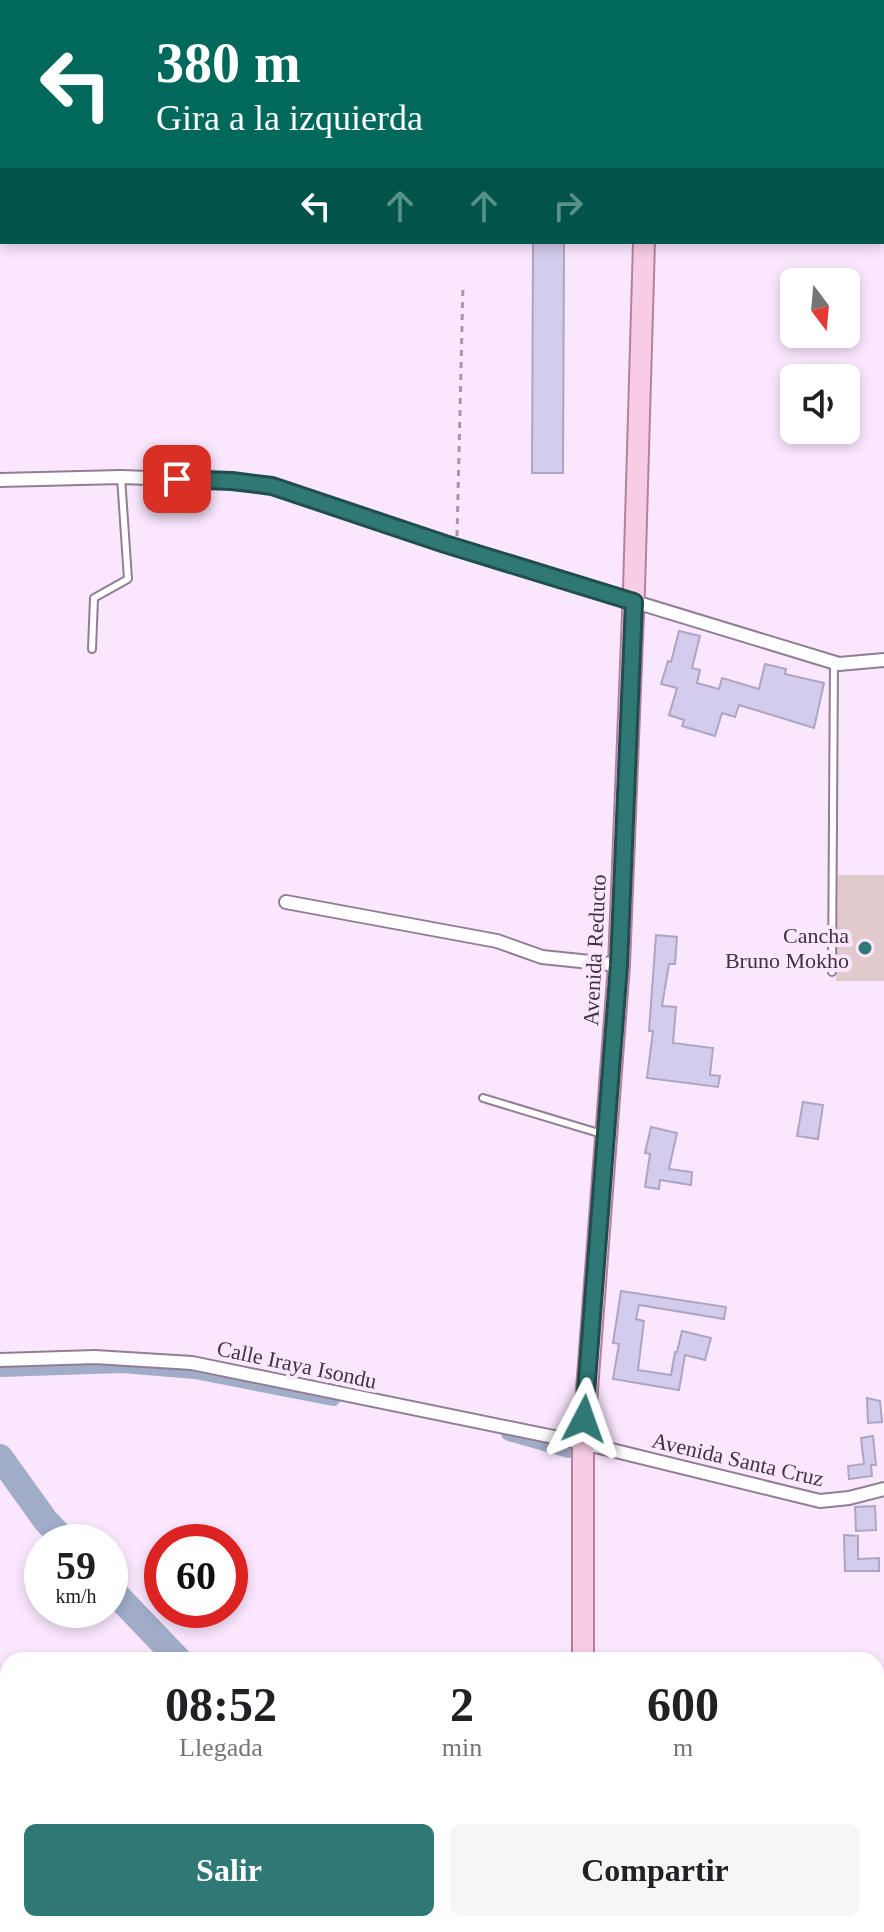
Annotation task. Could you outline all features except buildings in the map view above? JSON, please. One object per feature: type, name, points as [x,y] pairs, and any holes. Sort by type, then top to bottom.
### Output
[{"type":"main road","name":"Avenida Reducto","points":[[583,1652],[583,1443],[619,965],[634,602],[644,244]]},
{"type":"street","points":[[0,480],[121,477],[232,481],[272,486],[457,548],[834,662],[884,660]]},
{"type":"street","points":[[286,902],[497,941],[542,957],[619,965]]},
{"type":"street","name":"Calle Iraya Isondu","points":[[0,1360],[95,1357],[192,1363],[583,1443]]},
{"type":"street","name":"Avenida Santa Cruz","points":[[583,1443],[820,1501],[884,1489]]},
{"type":"lane","points":[[92,649],[94,598],[128,579],[121,477]]},
{"type":"lane","points":[[832,972],[834,662]]},
{"type":"lane","points":[[483,1098],[605,1135]]},
{"type":"path","points":[[457,548],[463,285]]},
{"type":"shaded area","points":[[838,875],[884,875],[884,981],[836,981]]},
{"type":"waterway","points":[[0,1369],[122,1365],[195,1371],[333,1398]]},
{"type":"waterway","points":[[509,1433],[569,1450]]},
{"type":"waterway","points":[[0,1457],[49,1524]]},
{"type":"waterway","points":[[128,1607],[171,1652]]},
{"type":"place","name":"Cancha Bruno Mokho","points":[[865,948]]},
{"type":"route","points":[[177,479],[272,486],[445,544],[634,602],[619,965],[584,1419]]}]
